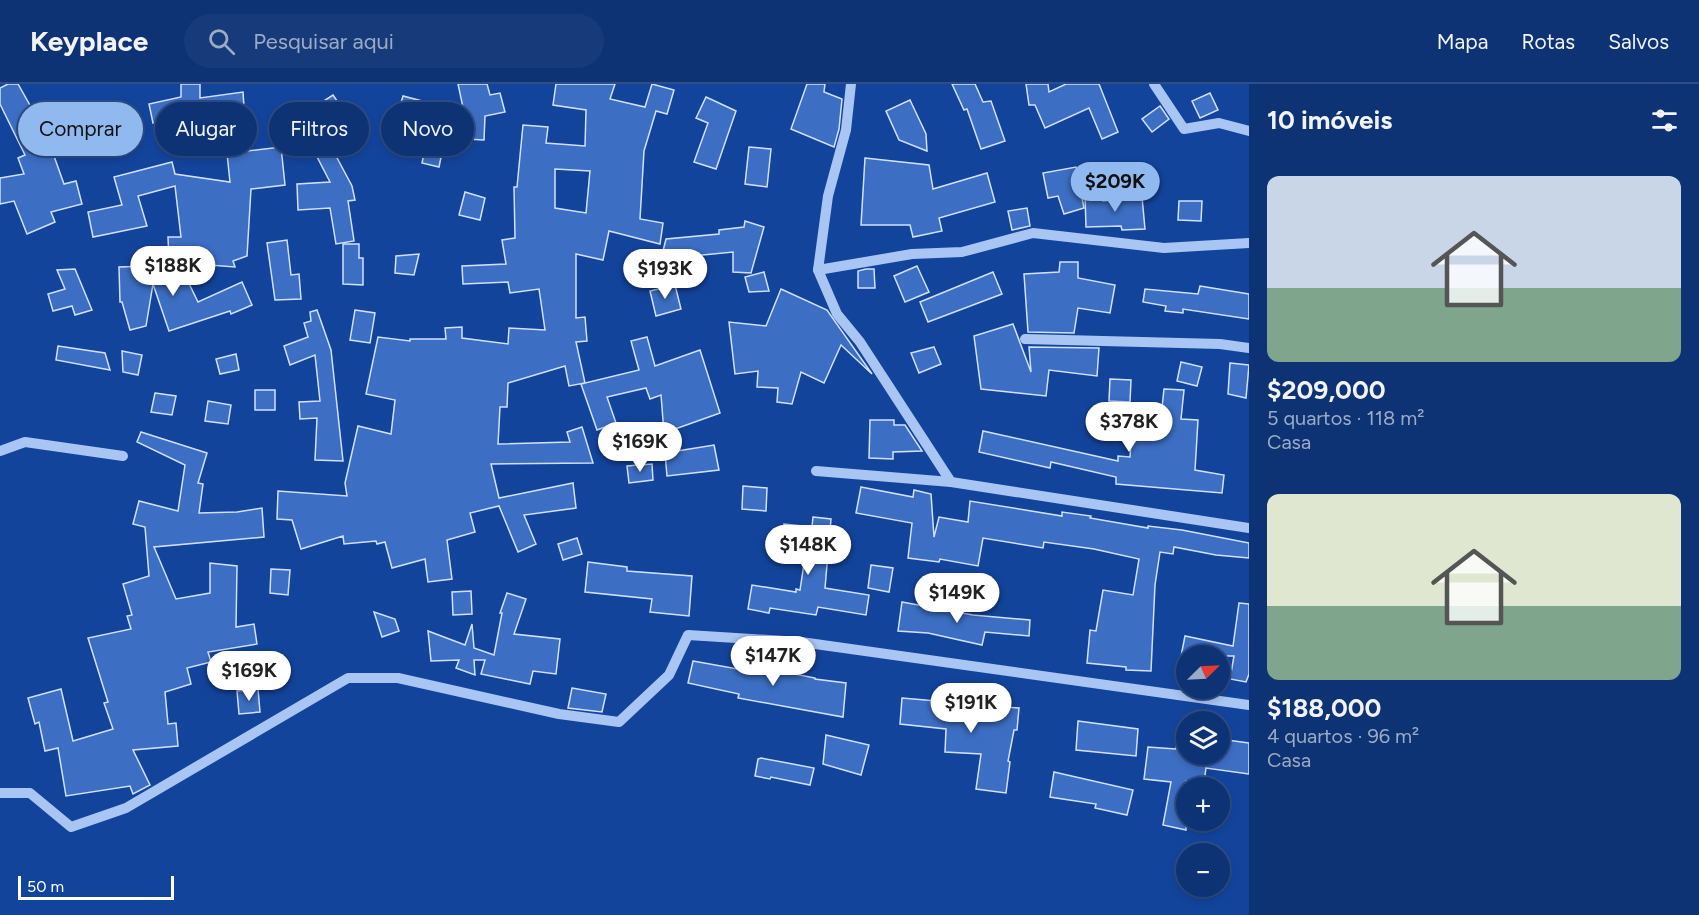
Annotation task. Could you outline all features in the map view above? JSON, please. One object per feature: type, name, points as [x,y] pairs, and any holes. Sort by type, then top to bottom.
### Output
[{"type":"street","points":[[851,84],[846,130],[828,196],[818,270],[837,314],[860,342],[951,482]]},
{"type":"street","points":[[1155,84],[1184,129],[1219,123],[1249,131]]},
{"type":"street","points":[[818,270],[912,254],[962,252],[1033,233],[1164,248],[1249,243]]},
{"type":"street","points":[[1025,339],[1220,344],[1249,348]]},
{"type":"street","points":[[0,451],[25,442],[123,456]]},
{"type":"street","points":[[816,471],[951,482],[1249,528]]},
{"type":"street","points":[[0,793],[30,793],[71,827],[126,808],[348,678],[398,678],[559,714],[619,722],[669,675],[688,635],[801,642],[1249,705]]},
{"type":"building","points":[[8,84],[18,84],[28,102],[18,102],[18,141],[0,104],[0,88]]},
{"type":"building","points":[[181,84],[200,84],[200,98],[243,92],[244,102],[158,102],[181,97]]},
{"type":"building","points":[[458,84],[487,84],[490,95],[500,93],[505,112],[485,116],[484,140],[474,139],[474,102],[462,102]]},
{"type":"building","points":[[556,84],[615,84],[610,99],[645,107],[652,84],[674,90],[667,114],[656,111],[644,151],[640,219],[663,223],[660,244],[609,231],[603,260],[576,254],[576,318],[585,317],[587,341],[576,342],[585,383],[569,386],[565,366],[508,383],[507,407],[500,407],[498,444],[570,442],[567,432],[582,427],[593,463],[491,464],[499,498],[573,483],[576,508],[524,515],[536,544],[518,552],[499,506],[470,513],[475,532],[447,540],[452,579],[428,582],[425,559],[392,568],[385,542],[344,544],[343,536],[301,549],[292,520],[277,519],[278,491],[347,496],[345,483],[358,426],[391,434],[395,400],[366,394],[378,337],[410,341],[410,339],[446,339],[445,328],[462,327],[462,338],[508,344],[509,328],[545,330],[539,289],[510,293],[508,282],[463,284],[462,266],[506,264],[502,240],[515,238],[514,187],[517,187],[523,125],[548,127],[546,143],[585,146],[586,110],[553,105]],"holes":[[[555,169],[590,171],[586,213],[555,208]]]},
{"type":"building","points":[[807,84],[825,84],[824,92],[842,99],[839,129],[834,147],[791,129]]},
{"type":"building","points":[[952,84],[975,84],[983,102],[991,101],[1005,141],[981,149],[967,109],[964,110]]},
{"type":"building","points":[[1026,84],[1048,84],[1049,92],[1066,84],[1099,84],[1118,132],[1102,139],[1089,108],[1045,128],[1035,105],[1029,105]]},
{"type":"building","points":[[1210,93],[1218,110],[1200,118],[1192,101]]},
{"type":"building","points":[[333,95],[338,102],[322,102]]},
{"type":"building","points":[[403,96],[426,102],[401,102]]},
{"type":"building","points":[[706,97],[736,111],[716,169],[694,162],[708,123],[696,118]]},
{"type":"building","points":[[910,100],[926,134],[927,151],[899,140],[886,111]]},
{"type":"building","points":[[155,103],[155,123],[153,123],[149,104]]},
{"type":"building","points":[[1160,106],[1169,119],[1152,132],[1142,119]]},
{"type":"building","points":[[749,147],[771,149],[767,187],[745,184]]},
{"type":"building","points":[[269,148],[269,156],[282,156],[285,185],[251,189],[247,256],[233,261],[235,267],[169,262],[168,237],[181,237],[175,186],[138,196],[147,226],[93,237],[88,212],[122,205],[114,177],[172,162],[175,174],[230,182],[227,156],[257,156],[257,150]]},
{"type":"building","points":[[54,156],[64,184],[76,181],[82,204],[51,212],[55,222],[27,234],[14,201],[0,204],[0,178],[24,174],[18,158]]},
{"type":"building","points":[[317,156],[336,156],[352,186],[355,200],[348,201],[354,241],[336,244],[330,208],[298,210],[297,184],[330,182]]},
{"type":"building","points":[[423,156],[441,156],[439,167],[422,163]]},
{"type":"building","points":[[865,158],[929,165],[933,189],[987,173],[995,202],[939,218],[942,231],[913,237],[910,225],[861,225]]},
{"type":"building","points":[[1076,167],[1084,208],[1064,214],[1058,196],[1048,198],[1043,173]]},
{"type":"building","points":[[465,192],[485,198],[480,220],[459,215]]},
{"type":"building","points":[[1085,196],[1102,196],[1103,201],[1142,197],[1145,229],[1122,230],[1121,226],[1086,227]]},
{"type":"building","points":[[1179,201],[1202,201],[1201,221],[1178,220]]},
{"type":"building","points":[[1027,208],[1030,226],[1012,230],[1008,211]]},
{"type":"building","points":[[745,221],[764,227],[751,273],[733,272],[733,252],[672,258],[662,255],[666,239],[719,234],[719,230],[744,227]]},
{"type":"building","points":[[287,240],[291,275],[299,274],[301,299],[275,300],[267,243]]},
{"type":"building","points":[[343,244],[359,244],[359,258],[363,258],[363,285],[343,284]]},
{"type":"building","points":[[419,254],[414,275],[395,273],[396,256]]},
{"type":"building","points":[[1060,262],[1078,262],[1078,278],[1115,285],[1110,313],[1078,308],[1074,333],[1028,332],[1024,274],[1059,272]]},
{"type":"building","points":[[180,265],[198,302],[242,282],[252,305],[231,314],[230,311],[169,331],[153,284],[146,326],[130,330],[122,302],[120,302],[119,267]]},
{"type":"building","points":[[917,266],[929,292],[905,302],[894,276]]},
{"type":"building","points":[[75,269],[92,310],[75,315],[72,306],[53,311],[48,294],[65,289],[57,270]]},
{"type":"building","points":[[874,269],[875,288],[858,288],[858,271]]},
{"type":"building","points":[[764,272],[769,291],[749,292],[745,277]]},
{"type":"building","points":[[993,272],[1002,294],[928,322],[920,302]]},
{"type":"building","points":[[675,285],[681,309],[656,316],[650,291]]},
{"type":"building","points":[[1200,286],[1249,294],[1249,319],[1183,309],[1183,313],[1165,311],[1166,306],[1143,302],[1145,289],[1198,294]]},
{"type":"building","points":[[781,289],[827,310],[872,374],[841,345],[824,383],[801,372],[792,404],[777,402],[778,388],[757,387],[758,371],[735,374],[729,322],[766,326]]},
{"type":"building","points":[[317,310],[331,350],[343,461],[315,460],[317,418],[300,419],[299,402],[320,401],[315,355],[290,365],[284,346],[308,337],[304,323],[311,321],[310,312]]},
{"type":"building","points":[[355,310],[375,313],[370,343],[350,340]]},
{"type":"building","points":[[1013,324],[1031,372],[1029,347],[1099,348],[1097,376],[1049,370],[1046,396],[981,389],[974,336]]},
{"type":"building","points":[[647,337],[655,366],[700,350],[720,413],[664,433],[661,395],[650,399],[646,388],[607,397],[616,423],[597,430],[581,384],[639,370],[631,341]]},
{"type":"building","points":[[58,346],[105,353],[110,370],[56,360]]},
{"type":"building","points":[[934,347],[941,364],[919,373],[911,353]]},
{"type":"building","points":[[122,351],[142,355],[138,375],[123,372]]},
{"type":"building","points":[[236,354],[239,370],[220,374],[216,359]]},
{"type":"building","points":[[1181,362],[1202,367],[1197,386],[1177,381]]},
{"type":"building","points":[[1230,363],[1249,365],[1246,398],[1228,394]]},
{"type":"building","points":[[1110,379],[1131,380],[1130,402],[1109,401]]},
{"type":"building","points":[[1164,389],[1184,390],[1181,419],[1198,420],[1195,470],[1224,475],[1222,493],[1116,484],[1116,477],[1051,462],[1050,468],[979,452],[983,431],[1118,461],[1118,456],[1130,457],[1133,414],[1161,417]]},
{"type":"building","points":[[255,390],[275,390],[275,410],[255,410]]},
{"type":"building","points":[[155,393],[176,396],[172,415],[151,412]]},
{"type":"building","points":[[208,401],[231,405],[228,424],[205,421]]},
{"type":"building","points":[[870,420],[894,420],[894,425],[905,425],[922,451],[893,452],[893,459],[869,458]]},
{"type":"building","points":[[141,432],[207,453],[198,483],[203,484],[199,513],[237,512],[262,508],[264,537],[154,547],[176,599],[210,593],[210,563],[237,566],[236,627],[254,624],[257,644],[208,652],[211,662],[187,668],[191,684],[165,692],[168,724],[176,723],[178,746],[133,750],[150,785],[133,794],[130,786],[66,796],[58,748],[45,751],[39,722],[35,724],[28,698],[61,689],[73,741],[113,729],[104,703],[108,702],[88,638],[131,629],[127,616],[132,615],[123,584],[149,576],[145,527],[133,524],[139,501],[178,511],[185,465],[137,442]]},
{"type":"building","points":[[714,445],[719,470],[667,476],[665,453]]},
{"type":"building","points":[[652,464],[653,480],[629,483],[627,466]]},
{"type":"building","points":[[743,486],[767,488],[766,511],[742,509]]},
{"type":"building","points":[[861,487],[913,497],[914,490],[931,494],[934,537],[939,517],[968,522],[970,501],[1062,516],[1062,512],[1091,516],[1090,518],[1148,528],[1148,526],[1182,530],[1249,543],[1249,558],[1216,555],[1174,547],[1173,554],[1160,552],[1155,585],[1151,671],[1126,670],[1126,667],[1087,663],[1090,630],[1096,631],[1103,590],[1133,595],[1139,559],[1094,549],[1044,542],[1043,548],[983,538],[978,566],[940,559],[939,562],[908,558],[912,523],[856,513]]},
{"type":"building","points":[[813,517],[831,519],[825,588],[869,595],[866,615],[818,607],[816,615],[770,608],[769,613],[748,609],[752,585],[796,592],[796,589],[800,590],[805,557],[781,554],[784,524],[812,527]]},
{"type":"building","points":[[577,538],[582,554],[563,560],[558,544]]},
{"type":"building","points":[[588,562],[627,567],[627,571],[692,576],[689,616],[650,612],[652,599],[585,592]]},
{"type":"building","points":[[871,565],[893,568],[889,592],[868,588]]},
{"type":"building","points":[[271,569],[290,570],[288,595],[270,593]]},
{"type":"building","points":[[471,591],[472,614],[453,615],[452,592]]},
{"type":"building","points":[[507,593],[526,599],[514,634],[560,639],[556,674],[533,671],[530,684],[481,674],[485,660],[474,660],[475,675],[456,668],[459,660],[431,661],[428,631],[465,645],[472,624],[474,648],[494,655],[502,613],[500,613]]},
{"type":"building","points":[[902,602],[973,615],[1030,620],[1029,636],[985,632],[982,645],[928,633],[898,631]]},
{"type":"building","points":[[1239,603],[1249,604],[1249,674],[1246,682],[1230,679],[1234,656],[1230,656],[1230,645],[1233,646]]},
{"type":"building","points":[[374,612],[395,619],[399,631],[382,637]]},
{"type":"building","points":[[1185,636],[1228,645],[1183,645]]},
{"type":"building","points":[[693,661],[743,670],[744,664],[846,683],[843,717],[738,698],[739,694],[688,683]]},
{"type":"building","points":[[572,688],[606,694],[602,712],[568,708]]},
{"type":"building","points":[[258,689],[260,712],[239,714],[237,691]]},
{"type":"building","points":[[902,698],[1019,708],[1017,730],[1014,730],[1008,761],[1010,762],[1006,793],[976,789],[981,754],[945,752],[946,729],[900,724]]},
{"type":"building","points":[[1078,721],[1138,729],[1136,756],[1076,750]]},
{"type":"building","points":[[826,735],[869,745],[861,775],[823,764]]},
{"type":"building","points":[[1230,740],[1249,743],[1249,774],[1206,768],[1205,777],[1176,777],[1176,828],[1163,825],[1171,782],[1144,779],[1148,747],[1176,749],[1176,765],[1230,765]]},
{"type":"building","points":[[758,759],[814,768],[810,785],[755,776]]},
{"type":"building","points":[[1054,772],[1133,790],[1127,815],[1095,808],[1096,804],[1050,797]]}]
